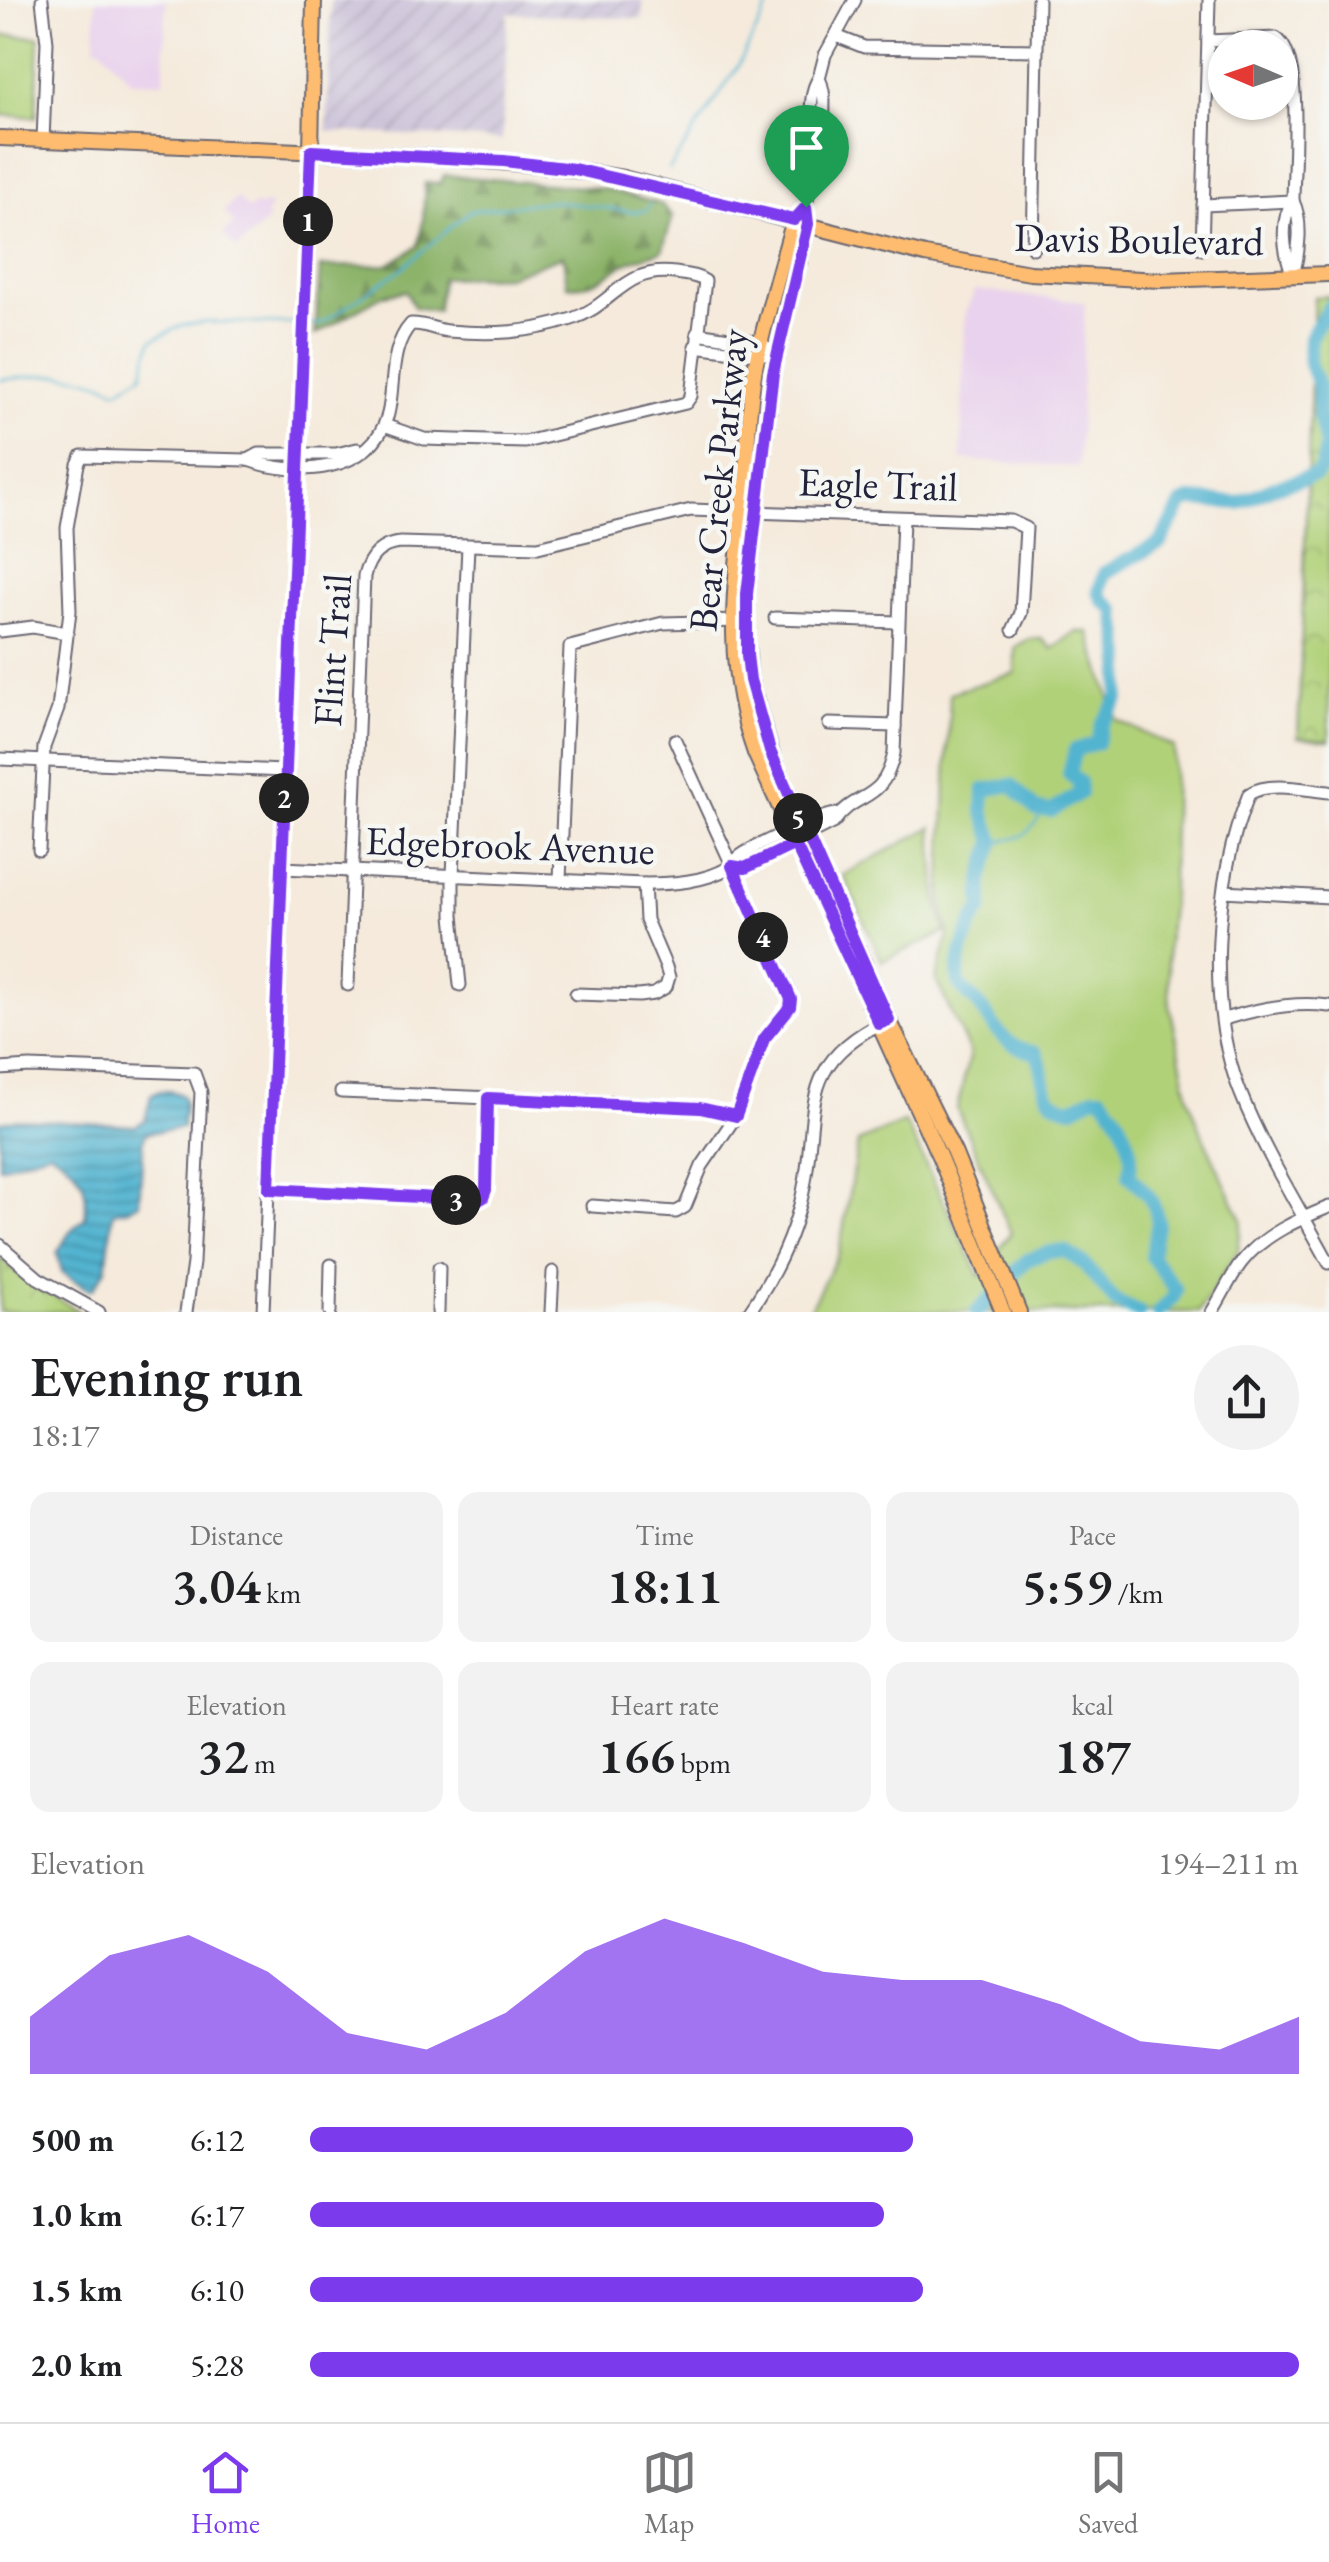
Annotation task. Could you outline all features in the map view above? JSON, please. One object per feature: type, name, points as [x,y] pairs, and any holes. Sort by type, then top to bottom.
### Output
[{"type":"main road","points":[[311,151],[314,0]]},
{"type":"main road","name":"Davis Boulevard","points":[[0,138],[504,161],[562,168],[623,178],[925,255],[1030,274],[1160,280],[1321,274]]},
{"type":"main road","name":"Bear Creek Parkway","points":[[801,222],[759,350],[750,512],[733,660],[755,753],[798,834],[884,1022],[1004,1312]]},
{"type":"main road","name":"Bear Creek Parkway","points":[[750,512],[801,222]]},
{"type":"main road","name":"Bear Creek Parkway","points":[[884,1022],[954,1152],[1020,1312]]},
{"type":"street","points":[[42,0],[46,42],[43,140]]},
{"type":"street","name":"Bear Creek Parkway","points":[[801,222],[821,134],[822,61],[855,0]]},
{"type":"street","points":[[1032,248],[1038,0]]},
{"type":"street","points":[[1208,30],[1209,0]]},
{"type":"street","points":[[836,36],[864,47],[1036,50]]},
{"type":"street","points":[[1202,249],[1208,40]]},
{"type":"street","points":[[1293,275],[1298,256],[1292,229],[1297,210],[1292,201],[1294,120]]},
{"type":"street","points":[[262,1312],[311,151]]},
{"type":"street","points":[[1203,205],[1292,201]]},
{"type":"street","points":[[39,850],[42,761],[58,710],[72,592],[66,528],[82,456],[248,460],[262,465],[298,460],[337,466],[362,452],[381,429],[396,356],[410,324],[448,331],[518,334],[583,315],[630,280],[648,272],[687,275],[704,281],[691,396],[686,403],[547,438],[514,442],[424,438],[381,429]]},
{"type":"street","points":[[696,339],[776,354]]},
{"type":"street","name":"Eagle Trail","points":[[374,554],[396,543],[546,546],[678,511],[1010,521],[1026,528],[1021,613],[1014,630]]},
{"type":"street","name":"Edgebrook Avenue","points":[[282,868],[644,884],[686,881],[732,866],[745,868],[829,813],[839,814],[878,789],[890,774],[903,519]]},
{"type":"street","points":[[460,985],[452,916],[468,546]]},
{"type":"street","name":"Flint Trail","points":[[348,984],[364,576],[374,554]]},
{"type":"street","points":[[776,618],[898,622]]},
{"type":"street","points":[[560,880],[570,647],[662,623],[739,621]]},
{"type":"street","points":[[0,631],[33,627],[67,633]]},
{"type":"street","points":[[829,724],[895,726]]},
{"type":"street","points":[[592,1206],[681,1211],[702,1166],[736,1116],[764,1039],[790,1007],[791,999],[675,740]]},
{"type":"street","points":[[0,759],[284,772]]},
{"type":"street","points":[[1329,792],[1254,790],[1242,816],[1224,891],[1219,978],[1240,1092],[1329,1263]]},
{"type":"street","points":[[576,994],[654,994],[666,987],[669,977],[646,920],[644,884]]},
{"type":"street","points":[[1224,891],[1329,897]]},
{"type":"street","points":[[1224,1019],[1252,1010],[1329,1006]]},
{"type":"street","points":[[749,1312],[780,1262],[796,1222],[805,1182],[812,1108],[825,1072],[843,1048],[884,1022]]},
{"type":"street","points":[[0,1069],[194,1073],[202,1092],[193,1263],[186,1312]]},
{"type":"street","points":[[341,1092],[700,1108],[736,1116]]},
{"type":"street","points":[[269,1189],[483,1198],[488,1098]]},
{"type":"street","points":[[1212,1312],[1252,1251],[1304,1217],[1329,1206]]},
{"type":"street","points":[[0,1245],[38,1278],[99,1312]]},
{"type":"street","points":[[330,1312],[331,1265]]},
{"type":"street","points":[[438,1312],[439,1268]]},
{"type":"street","points":[[551,1312],[553,1272]]},
{"type":"shaded area","points":[[96,0],[166,0],[164,82],[131,81],[101,47],[95,47]]},
{"type":"shaded area","points":[[331,0],[643,0],[642,19],[508,13],[502,140],[327,131]]},
{"type":"shaded area","points":[[237,198],[248,210],[266,203],[271,208],[265,214],[269,219],[237,249],[223,234],[234,223],[224,211]]},
{"type":"shaded area","points":[[975,290],[1085,302],[1078,467],[961,460],[965,313]]},
{"type":"green space","points":[[0,35],[39,37],[36,117],[0,115]]},
{"type":"green space","points":[[444,175],[605,189],[661,204],[673,216],[662,251],[629,262],[594,282],[567,285],[563,256],[508,276],[442,278],[437,311],[414,307],[406,291],[383,295],[315,335],[320,267],[388,265],[418,246],[425,183],[440,184]]},
{"type":"green space","points":[[1329,296],[1329,740],[1298,737],[1314,297]]},
{"type":"green space","points":[[1075,632],[1089,632],[1117,720],[1174,747],[1172,895],[1167,946],[1170,1006],[1189,1099],[1242,1220],[1238,1251],[1199,1312],[808,1312],[839,1253],[858,1142],[905,1122],[980,1276],[1011,1233],[957,1109],[970,1053],[936,980],[949,933],[941,900],[950,693],[1015,673],[1015,647],[1029,639],[1042,639],[1052,649]]},
{"type":"green space","points":[[932,827],[937,900],[946,932],[882,961],[843,875]]},
{"type":"green space","points":[[0,1256],[17,1273],[80,1312],[0,1312]]},
{"type":"water","points":[[160,1091],[182,1096],[182,1128],[147,1133],[144,1137],[139,1203],[113,1212],[106,1269],[93,1289],[87,1289],[62,1272],[57,1253],[71,1230],[85,1218],[80,1178],[69,1164],[50,1151],[0,1167],[0,1122],[16,1119],[135,1126],[145,1120],[151,1095]]},
{"type":"waterway","points":[[669,170],[738,66],[772,0]]},
{"type":"waterway","points":[[311,324],[321,324],[400,270],[470,211],[552,201],[634,212],[646,211],[650,204]]},
{"type":"waterway","points":[[1158,1312],[1176,1290],[1151,1256],[1158,1222],[1155,1209],[1149,1196],[1129,1175],[1129,1144],[1115,1113],[1101,1096],[1072,1108],[1052,1100],[1036,1053],[1015,1046],[1002,1036],[959,982],[964,944],[982,909],[982,879],[994,841],[983,811],[984,790],[1012,785],[1036,810],[1052,811],[1080,793],[1079,782],[1069,774],[1075,750],[1097,743],[1102,724],[1119,698],[1122,655],[1115,610],[1099,591],[1104,573],[1160,543],[1183,503],[1239,503],[1274,487],[1316,475],[1326,446],[1319,415],[1319,387],[1309,362],[1310,338],[1329,307]]},
{"type":"waterway","points":[[0,380],[75,376],[118,390],[142,375],[152,340],[183,325],[298,324]]},
{"type":"waterway","points":[[994,841],[1024,835],[1043,811]]},
{"type":"waterway","points":[[977,1312],[1027,1260],[1065,1251],[1084,1264],[1115,1301],[1139,1312]]},
{"type":"route","points":[[311,151],[504,161],[574,169],[794,220],[806,207],[808,224],[773,373],[747,594],[747,655],[770,751],[889,1020],[879,1024],[795,844],[745,868],[732,866],[791,999],[790,1007],[764,1039],[736,1116],[700,1108],[488,1098],[483,1198],[269,1189],[311,151]]}]
